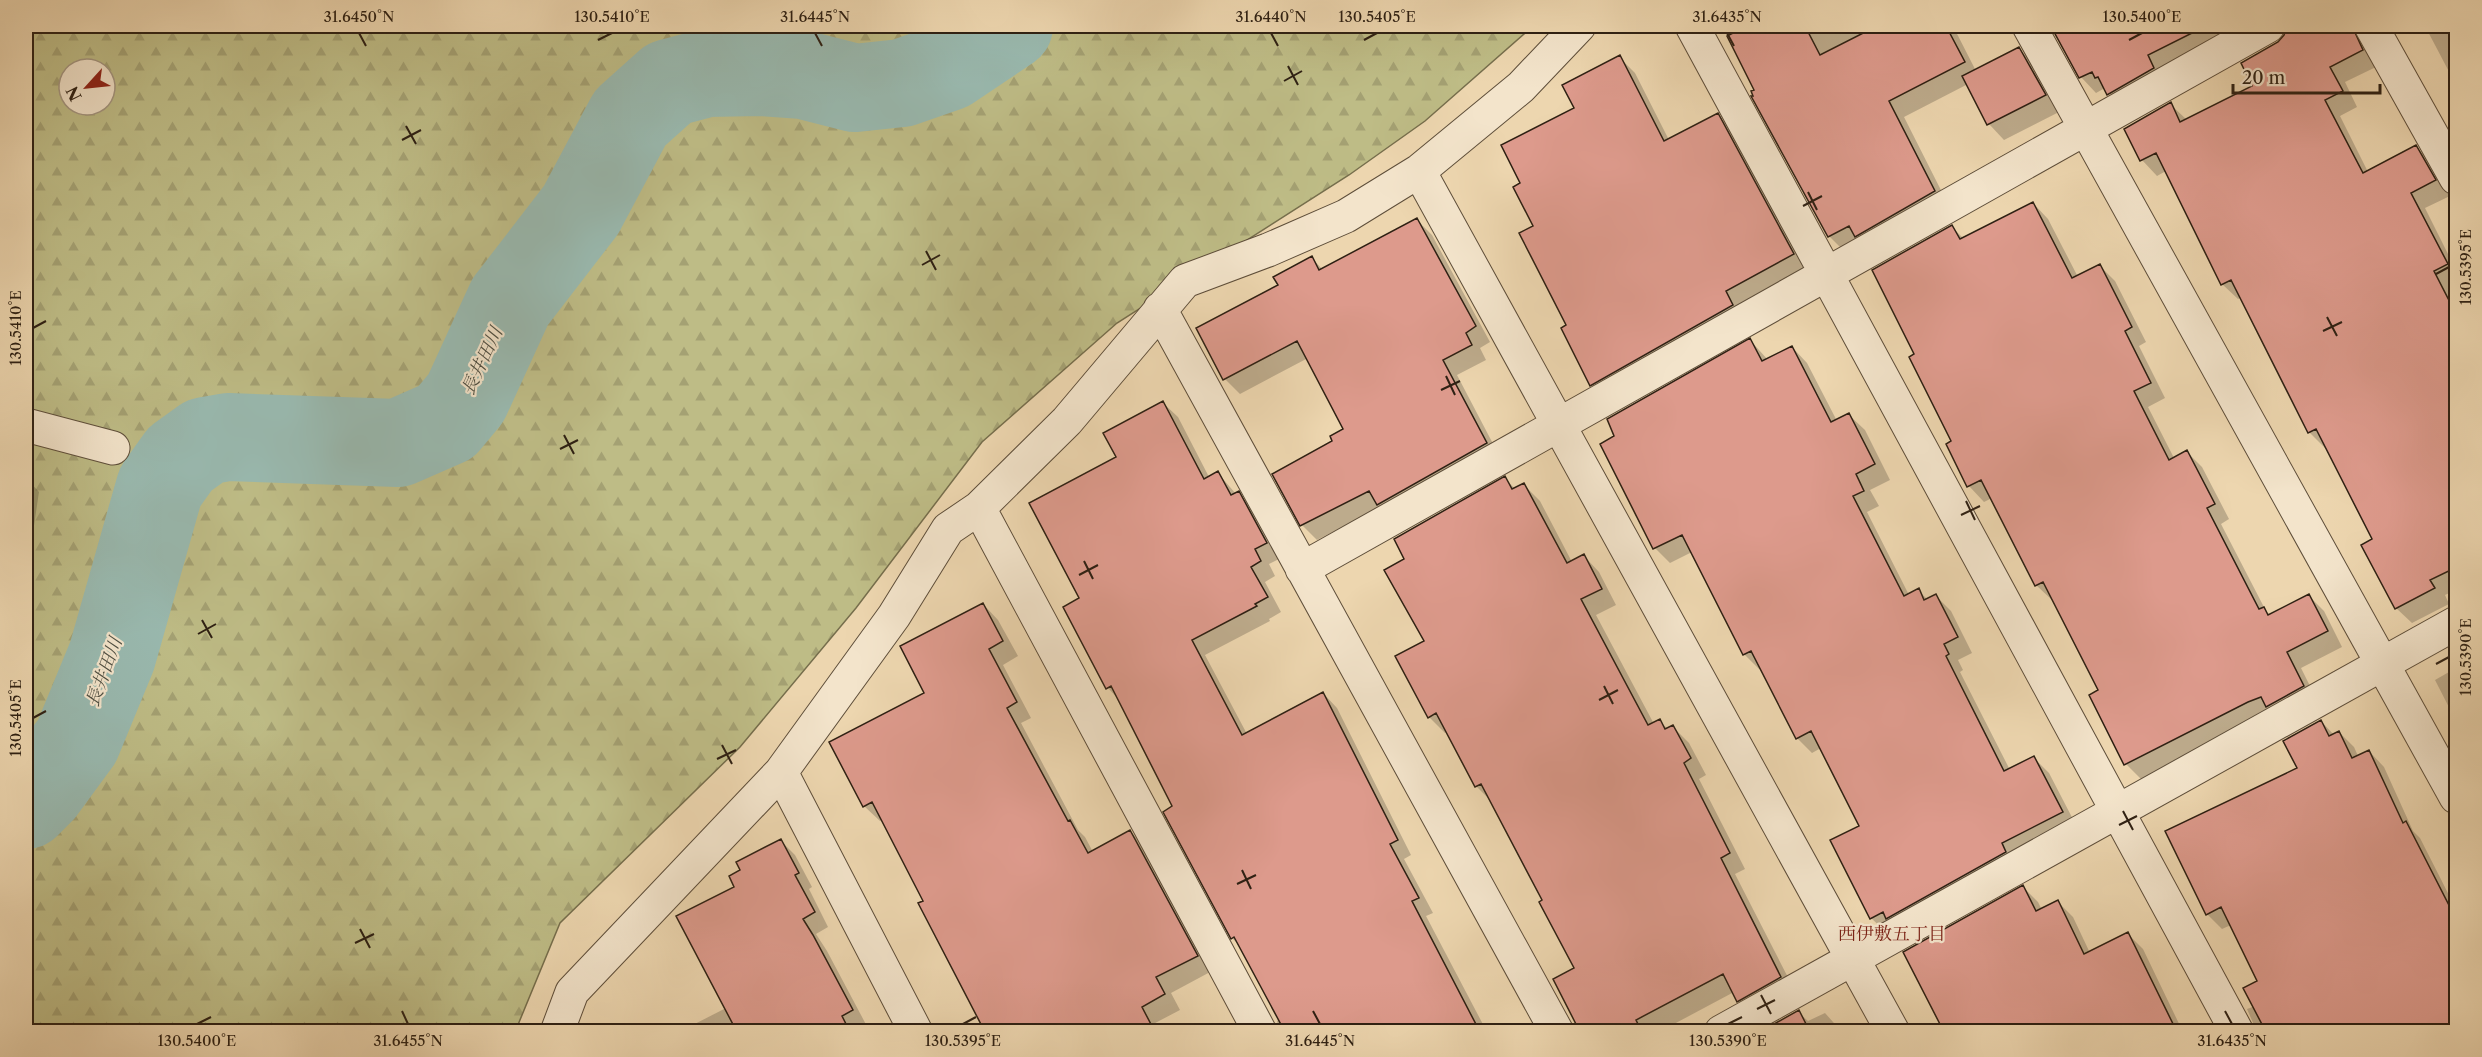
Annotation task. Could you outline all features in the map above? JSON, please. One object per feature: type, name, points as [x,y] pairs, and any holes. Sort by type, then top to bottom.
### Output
[{"type":"street","points":[[557,1032],[572,992],[781,772],[894,616],[948,529],[979,508],[1067,421],[1185,281],[1268,250],[1346,216],[1419,171],[1521,87],[1579,26]]},
{"type":"street","points":[[1692,26],[2237,1032]]},
{"type":"street","points":[[2029,26],[2457,797]]},
{"type":"street","points":[[1302,569],[2268,26]]},
{"type":"street","points":[[2371,26],[2457,178]]},
{"type":"street","points":[[1419,171],[1893,1032]]},
{"type":"street","points":[[1160,309],[1557,1032]]},
{"type":"street","points":[[26,425],[113,448]]},
{"type":"street","points":[[979,508],[1260,1032]]},
{"type":"street","points":[[1721,1032],[2457,623]]},
{"type":"street","points":[[781,772],[916,1032]]},
{"type":"green space","points":[[26,26],[1533,26],[1425,121],[1349,175],[1117,323],[982,442],[856,608],[740,747],[560,923],[515,1032],[26,1031]]},
{"type":"building","points":[[1747,26],[1805,26],[1820,55],[1877,26],[1946,26],[1965,62],[1889,101],[1935,191],[1855,237],[1849,226],[1828,237],[1751,96],[1753,96],[1751,91],[1754,90],[1727,36]]},
{"type":"building","points":[[2062,26],[2206,26],[2148,55],[2154,68],[2107,95],[2098,77],[2095,78],[2092,72],[2079,78],[2053,30]]},
{"type":"building","points":[[2287,26],[2352,26],[2363,50],[2330,67],[2343,91],[2325,100],[2363,173],[2416,145],[2436,180],[2411,193],[2448,264],[2434,271],[2457,316],[2457,567],[2430,580],[2435,588],[2395,609],[2361,545],[2372,539],[2316,429],[2308,433],[2231,280],[2221,285],[2156,153],[2140,161],[2124,129],[2171,102],[2180,122],[2252,86],[2241,63],[2278,42]]},
{"type":"building","points":[[2019,47],[2046,95],[1987,125],[1962,76]]},
{"type":"building","points":[[1620,55],[1664,141],[1718,113],[1794,254],[1726,291],[1733,305],[1590,386],[1561,328],[1566,325],[1519,233],[1533,226],[1513,187],[1520,183],[1501,145],[1574,108],[1562,85]]},
{"type":"building","points":[[2033,202],[2072,278],[2100,264],[2132,327],[2125,331],[2151,383],[2134,391],[2169,460],[2187,450],[2215,504],[2207,508],[2259,609],[2264,607],[2268,615],[2309,594],[2328,631],[2287,652],[2304,686],[2266,707],[2261,697],[2248,702],[2124,765],[2089,695],[2098,690],[2043,582],[2035,586],[1981,480],[1967,487],[1946,444],[1951,441],[1909,357],[1914,354],[1872,270],[1952,225],[1960,239]]},
{"type":"building","points":[[1417,218],[1476,326],[1466,333],[1472,345],[1443,360],[1487,443],[1377,505],[1369,491],[1300,526],[1272,474],[1332,441],[1330,436],[1343,429],[1297,341],[1223,380],[1196,328],[1278,285],[1273,277],[1312,256],[1319,270]]},
{"type":"building","points":[[1750,338],[1762,361],[1792,346],[1831,422],[1849,413],[1875,464],[1856,474],[1864,491],[1853,496],[1904,596],[1919,588],[1924,600],[1936,594],[1958,637],[1944,644],[1949,654],[1946,656],[2004,771],[2034,756],[2063,812],[2002,843],[2006,852],[1886,919],[1883,912],[1870,919],[1830,840],[1859,826],[1811,731],[1796,739],[1751,651],[1743,655],[1682,535],[1653,549],[1600,444],[1614,436],[1607,419]]},
{"type":"building","points":[[1163,401],[1204,479],[1218,471],[1231,495],[1239,491],[1267,543],[1255,549],[1261,561],[1251,567],[1268,597],[1255,604],[1257,606],[1192,640],[1242,735],[1323,692],[1398,840],[1390,844],[1419,898],[1412,901],[1480,1032],[1285,1032],[1234,937],[1231,939],[1163,812],[1172,806],[1111,686],[1106,689],[1063,607],[1079,598],[1029,503],[1116,457],[1103,433]]},
{"type":"building","points":[[1505,476],[1512,489],[1524,483],[1567,563],[1584,554],[1602,589],[1581,599],[1648,725],[1660,719],[1665,729],[1673,725],[1691,758],[1684,763],[1730,853],[1721,858],[1781,977],[1737,1002],[1723,974],[1636,1020],[1642,1032],[1580,1032],[1553,979],[1574,968],[1539,902],[1542,900],[1481,784],[1475,787],[1436,713],[1428,718],[1395,656],[1424,641],[1384,570],[1404,559],[1394,539]]},
{"type":"building","points":[[983,603],[1003,641],[989,649],[1017,702],[1007,708],[1068,821],[1070,820],[1088,853],[1130,830],[1198,956],[1156,977],[1165,994],[1142,1007],[1155,1032],[985,1032],[918,903],[923,901],[872,802],[863,807],[829,742],[924,693],[900,646]]},
{"type":"building","points":[[2321,720],[2329,736],[2339,731],[2352,758],[2369,750],[2403,823],[2406,821],[2457,921],[2457,1032],[2266,1032],[2243,988],[2257,981],[2221,907],[2206,915],[2165,831],[2297,768],[2283,741]]},
{"type":"building","points":[[781,839],[799,873],[795,875],[815,912],[803,919],[853,1010],[842,1016],[850,1032],[737,1032],[676,916],[734,887],[729,876],[740,870],[736,862]]},
{"type":"building","points":[[2023,885],[2036,911],[2058,900],[2084,954],[2128,932],[2177,1032],[1944,1032],[1903,952]]},
{"type":"building","points":[[1799,1010],[1810,1032],[1760,1032]]},
{"type":"waterway","name":"長井田川","points":[[26,805],[41,790],[77,741],[112,656],[160,487],[180,459],[205,441],[228,437],[398,443],[446,422],[466,398],[510,302],[581,210],[630,118],[669,83],[707,73],[760,72],[804,75],[855,88],[902,83],[948,67],[1009,26]]},
{"type":"district","name":"西伊敷五丁目","points":[[1892,934]]}]
